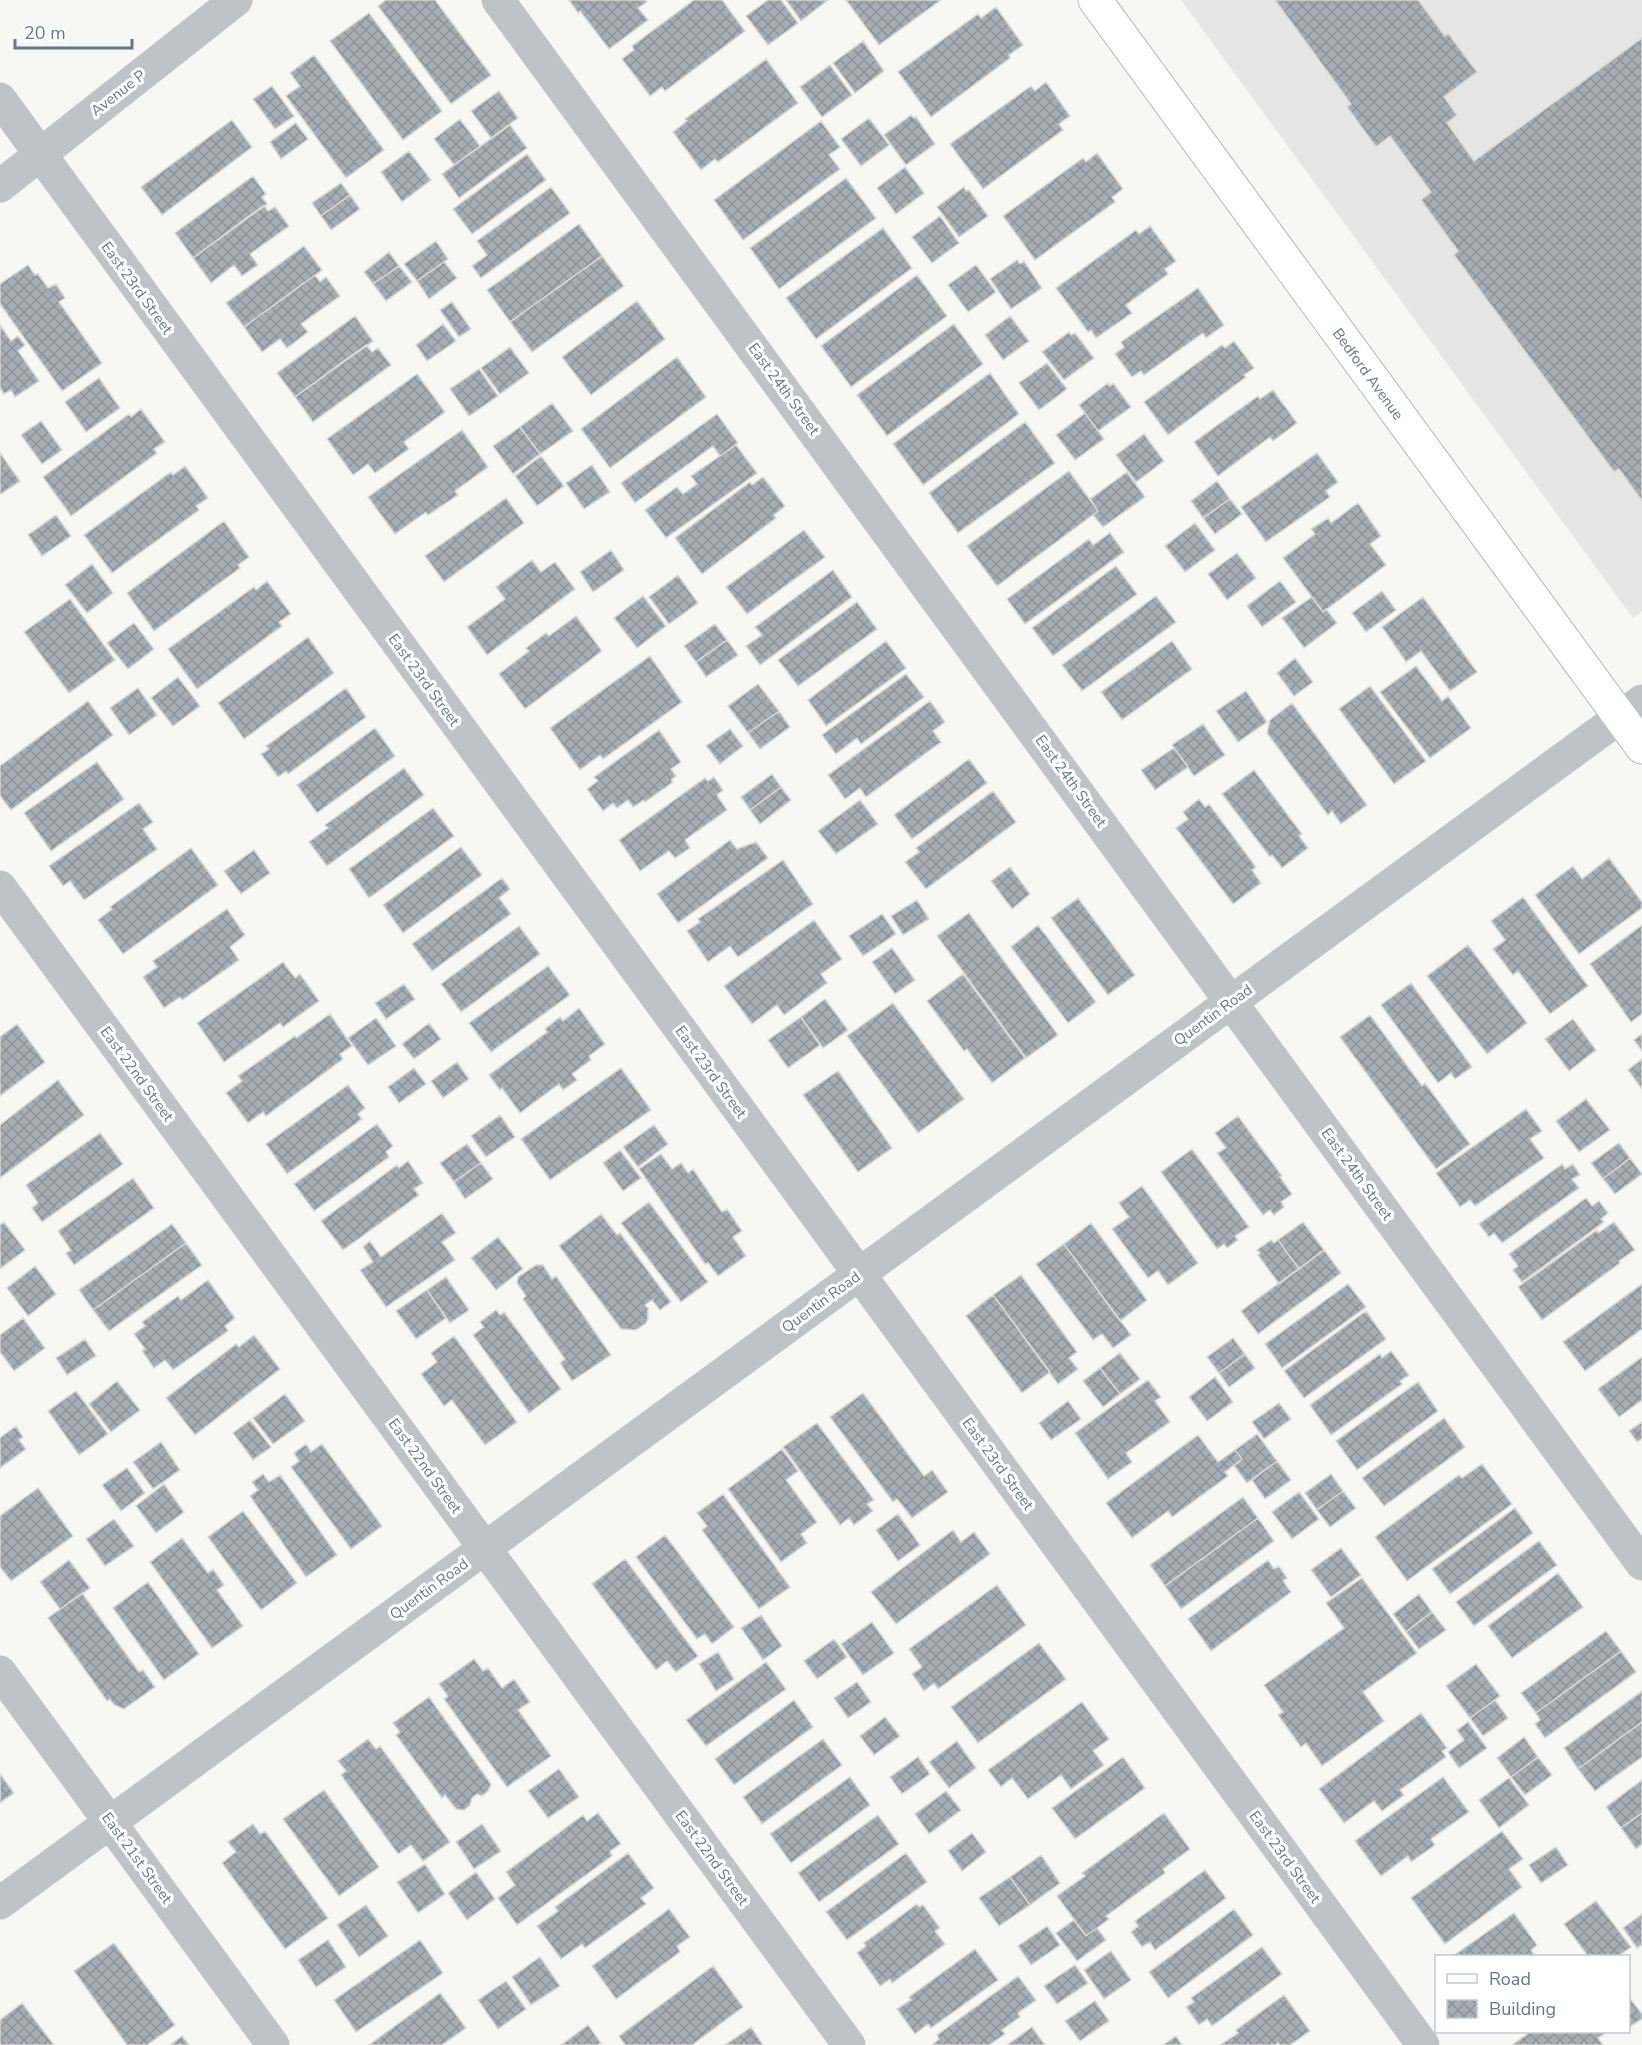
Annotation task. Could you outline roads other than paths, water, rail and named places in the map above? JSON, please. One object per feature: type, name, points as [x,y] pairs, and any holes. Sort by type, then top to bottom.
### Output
[{"type":"main road","name":"Bedford Avenue","points":[[1095,0],[1631,709],[1642,747]]},
{"type":"street","name":"Avenue P","points":[[0,186],[236,0]]},
{"type":"street","name":"East 24th Street","points":[[498,0],[1642,1564]]},
{"type":"street","name":"East 23rd Street","points":[[0,99],[1423,2045]]},
{"type":"street","name":"Quentin Road","points":[[0,1903],[1631,709]]},
{"type":"street","name":"East 22nd Street","points":[[0,887],[849,2045]]},
{"type":"street","name":"East 21st Street","points":[[0,1672],[273,2045]]}]
